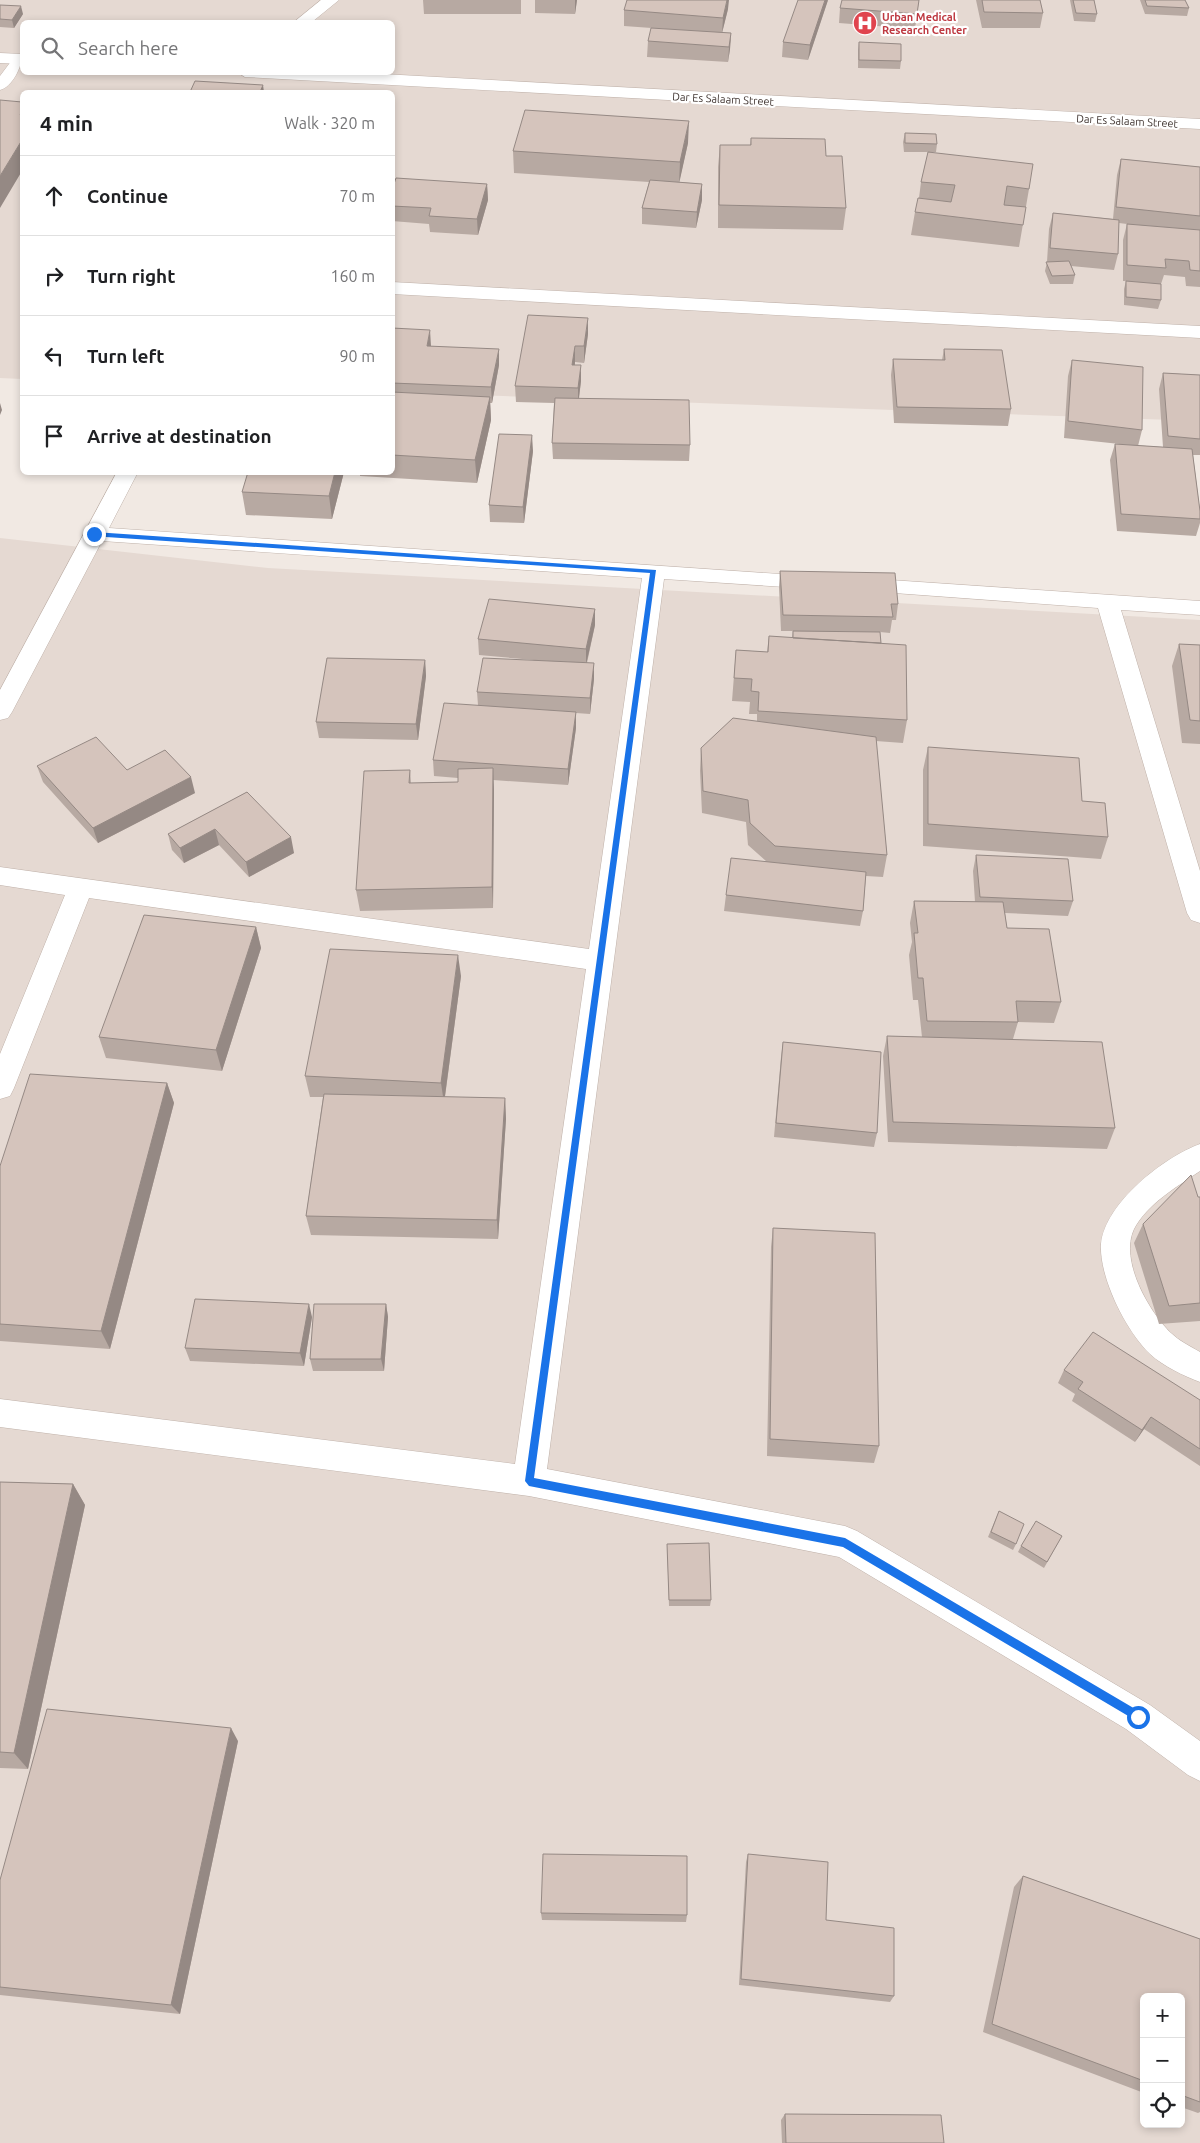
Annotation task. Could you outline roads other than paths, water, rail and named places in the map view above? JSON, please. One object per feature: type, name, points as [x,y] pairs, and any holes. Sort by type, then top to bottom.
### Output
[{"type":"street","points":[[305,20],[331,0]]},
{"type":"street","points":[[0,58],[20,59]]},
{"type":"street","name":"Dar Es Salaam Street","points":[[266,75],[330,85],[1200,124]]},
{"type":"street","points":[[395,288],[1200,332]]},
{"type":"street","points":[[0,712],[126,475]]},
{"type":"street","points":[[94,534],[1200,608]]},
{"type":"street","points":[[529,1481],[654,571]]},
{"type":"street","points":[[1107,602],[1200,913]]},
{"type":"street","points":[[0,876],[599,961]]},
{"type":"street","points":[[0,1088],[81,887]]},
{"type":"street","points":[[1200,1156],[1174,1173],[1129,1214],[1119,1231],[1117,1253],[1118,1273],[1142,1324],[1162,1345],[1200,1368]]},
{"type":"street","points":[[0,1414],[529,1481],[845,1542],[1138,1717],[1200,1763]]},
{"type":"lane","points":[[0,86],[20,60]]},
{"type":"place","name":"Urban Medical Research Center","points":[[865,23]]}]
